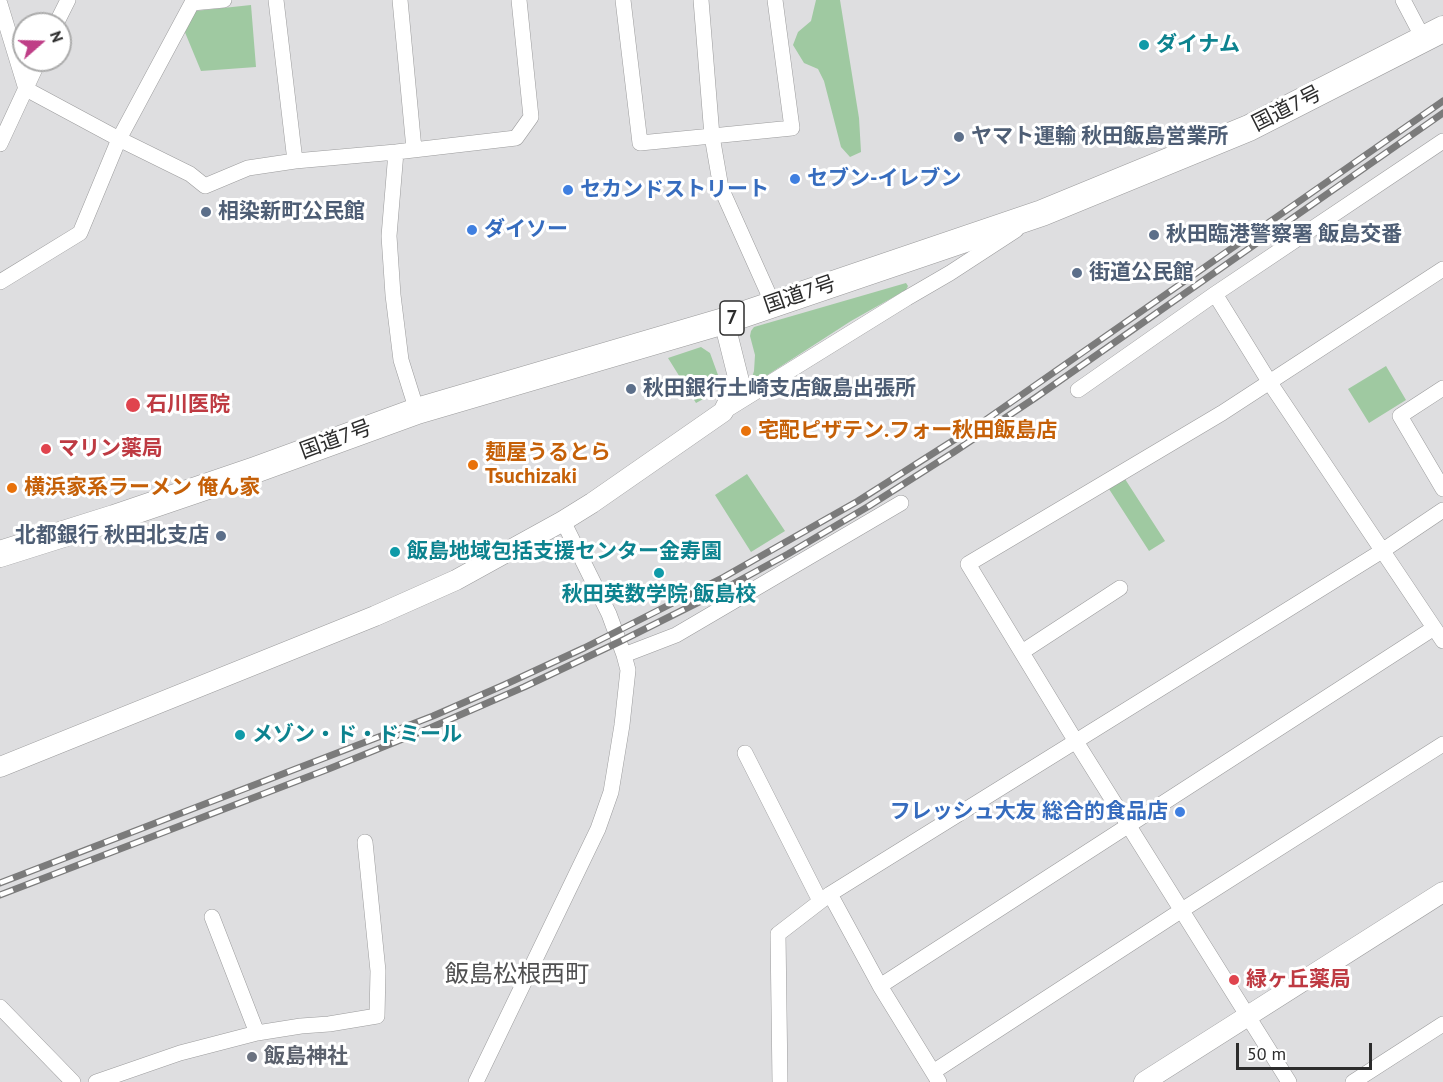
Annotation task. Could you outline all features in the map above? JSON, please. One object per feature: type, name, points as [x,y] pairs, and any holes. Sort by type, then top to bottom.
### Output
[{"type":"highway","name":"国道7号","points":[[0,554],[255,470],[417,411],[724,321],[1042,213],[1249,128],[1433,35]]},
{"type":"street","points":[[0,282],[80,233],[119,139],[192,3],[224,0]]},
{"type":"street","points":[[276,0],[295,161]]},
{"type":"street","points":[[400,0],[414,149]]},
{"type":"street","points":[[0,3],[5,38],[26,89],[190,174],[205,186],[248,168],[516,138],[531,117],[519,0]]},
{"type":"street","points":[[623,0],[640,143],[792,128],[776,0]]},
{"type":"street","points":[[701,0],[712,136],[721,188],[773,304]]},
{"type":"street","points":[[1403,0],[1433,35]]},
{"type":"street","points":[[0,144],[34,72]]},
{"type":"street","points":[[1078,390],[1215,294],[1443,141]]},
{"type":"street","points":[[396,152],[389,236],[392,284],[401,360],[417,411]]},
{"type":"street","points":[[0,767],[375,616],[456,580],[563,522],[723,412],[950,273],[1042,213]]},
{"type":"street","points":[[1289,1082],[968,564],[1222,413],[1443,269]]},
{"type":"street","points":[[1215,294],[1270,383],[1443,641]]},
{"type":"street","points":[[723,412],[739,381],[724,321]]},
{"type":"street","points":[[1443,388],[1400,416],[1443,489]]},
{"type":"street","points":[[624,656],[676,635],[901,503]]},
{"type":"street","points":[[780,1082],[778,934],[825,897],[1382,551],[1443,510]]},
{"type":"street","points":[[476,1082],[598,829],[611,792],[622,725],[628,670],[624,656],[609,614],[563,522]]},
{"type":"street","points":[[1022,652],[1120,588]]},
{"type":"street","points":[[880,986],[1434,628]]},
{"type":"street","points":[[745,753],[825,897],[936,1077],[1182,910],[1443,744]]},
{"type":"street","points":[[96,1082],[180,1053],[257,1033],[377,1016],[378,971],[365,842]]},
{"type":"street","points":[[1144,1082],[1443,892]]},
{"type":"street","points":[[212,917],[257,1033]]},
{"type":"street","points":[[0,1007],[73,1082]]},
{"type":"street","points":[[1353,1082],[1443,1024]]},
{"type":"green space","points":[[816,0],[840,0],[859,118],[861,152],[850,157],[841,147],[824,81],[818,69],[804,63],[793,45],[798,32],[811,21]]},
{"type":"green space","points":[[251,5],[256,67],[201,71],[184,30],[195,11]]},
{"type":"green space","points":[[906,283],[908,286],[906,290],[851,321],[755,383],[751,381],[755,355],[750,336],[754,327]]},
{"type":"green space","points":[[701,347],[710,353],[718,375],[707,397],[696,403],[668,358]]},
{"type":"green space","points":[[1386,366],[1406,400],[1369,423],[1348,389]]},
{"type":"green space","points":[[747,474],[785,531],[751,552],[715,495]]},
{"type":"green space","points":[[1125,479],[1165,541],[1149,551],[1109,489]]},
{"type":"railway","points":[[0,883],[433,716],[584,648],[724,577],[858,501],[984,421],[1443,101]]},
{"type":"railway","points":[[0,895],[430,728],[524,687],[711,596],[788,554],[954,452],[1443,113]]},
{"type":"place","name":"ダイナム","points":[[1144,45]]},
{"type":"place","name":"ヤマト運輸 秋田飯島営業所","points":[[959,137]]},
{"type":"place","name":"セブン-イレブン","points":[[795,179]]},
{"type":"place","name":"セカンドストリート","points":[[568,190]]},
{"type":"place","name":"相染新町公民館","points":[[206,212]]},
{"type":"place","name":"ダイソー","points":[[472,230]]},
{"type":"place","name":"秋田臨港警察署 飯島交番","points":[[1154,235]]},
{"type":"place","name":"街道公民館","points":[[1077,273]]},
{"type":"place","name":"秋田銀行土崎支店飯島出張所","points":[[631,389]]},
{"type":"place","name":"石川医院","points":[[133,405]]},
{"type":"place","name":"宅配ピザテン.フォー秋田飯島店","points":[[746,431]]},
{"type":"place","name":"マリン薬局","points":[[46,449]]},
{"type":"place","name":"麺屋うるとら Tsuchizaki","points":[[473,465]]},
{"type":"place","name":"横浜家系ラーメン 俺ん家","points":[[12,488]]},
{"type":"place","name":"北都銀行 秋田北支店","points":[[221,536]]},
{"type":"place","name":"飯島地域包括支援センター金寿園","points":[[395,552]]},
{"type":"place","name":"秋田英数学院 飯島校","points":[[659,573]]},
{"type":"place","name":"メゾン・ド・ドミール","points":[[240,735]]},
{"type":"place","name":"フレッシュ大友 総合的食品店","points":[[1180,812]]},
{"type":"place","name":"緑ヶ丘薬局","points":[[1234,980]]},
{"type":"place","name":"飯島神社","points":[[252,1057]]},
{"type":"district","name":"飯島松根西町","points":[[517,975]]}]
